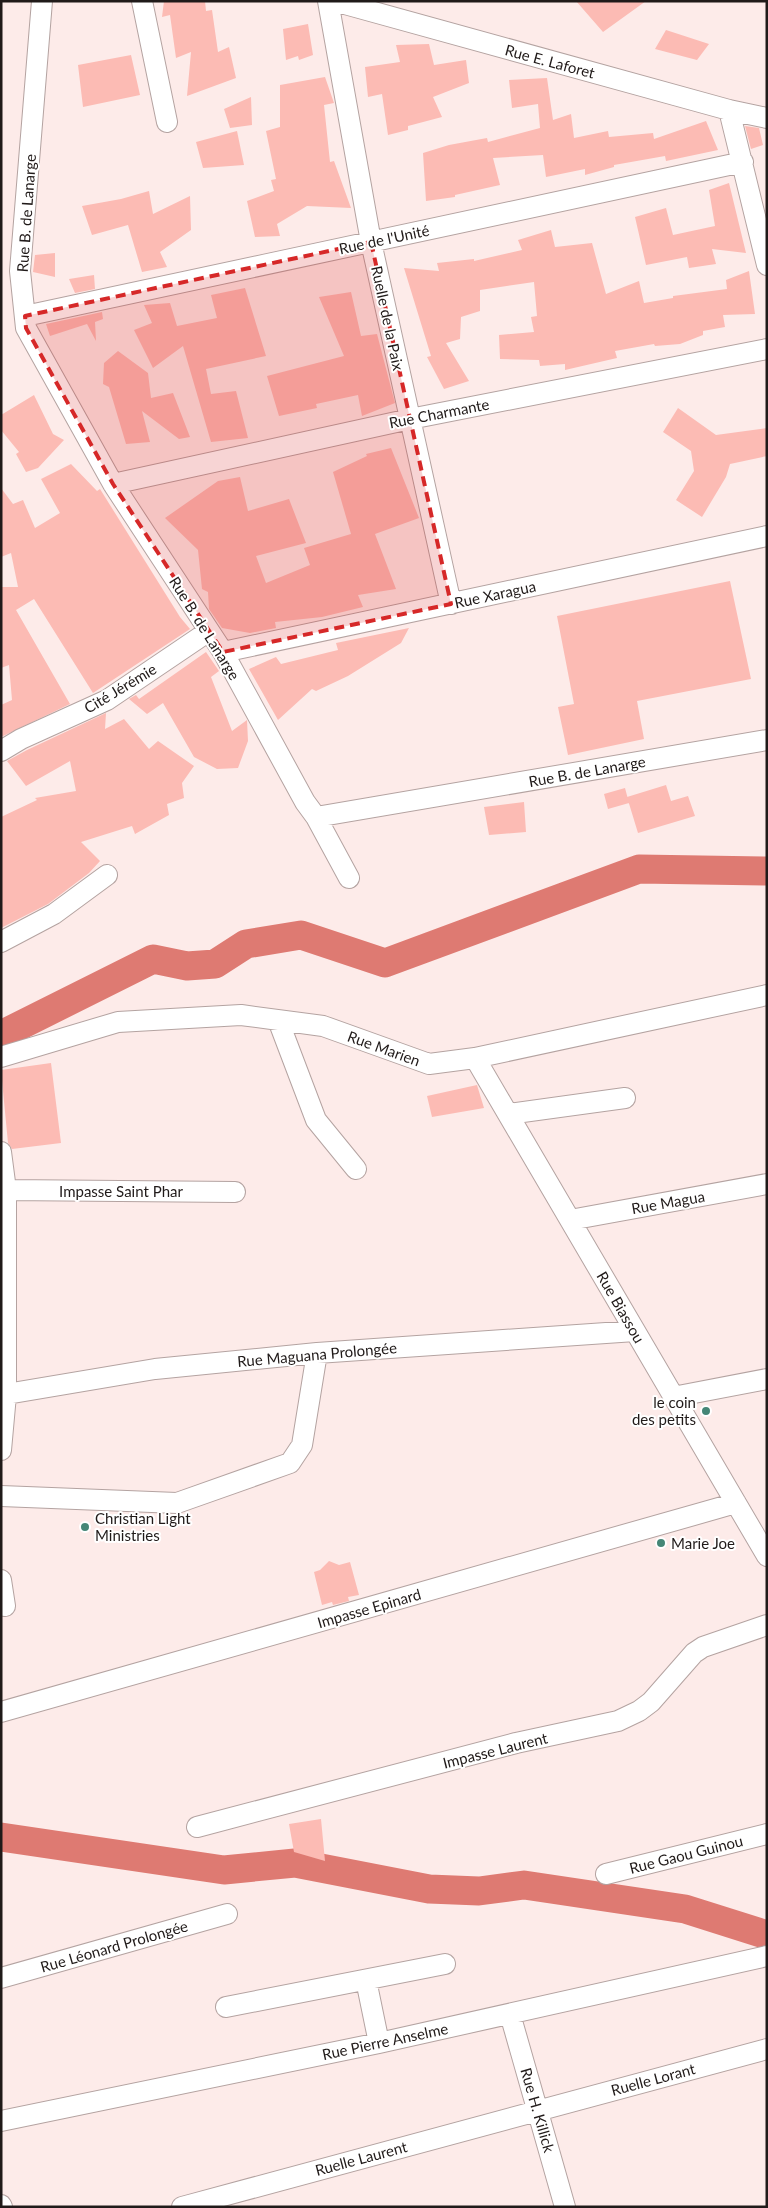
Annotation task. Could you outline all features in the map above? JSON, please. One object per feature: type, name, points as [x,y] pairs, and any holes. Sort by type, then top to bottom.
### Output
[{"type":"street","name":"Rue B. de Lanarge","points":[[42,1],[20,271],[26,328],[112,484],[223,652],[304,802],[316,817],[767,740]]},
{"type":"street","points":[[142,1],[167,122]]},
{"type":"street","name":"Ruelle de la Paix","points":[[328,1],[371,242],[451,604]]},
{"type":"street","name":"Rue E. Laforet","points":[[334,1],[729,110],[767,118]]},
{"type":"street","points":[[729,110],[767,265]]},
{"type":"street","name":"Rue de l'Unité","points":[[25,316],[742,162]]},
{"type":"street","name":"Rue Charmante","points":[[112,484],[410,419],[767,349]]},
{"type":"street","name":"Rue Xaragua","points":[[223,652],[767,536]]},
{"type":"street","name":"Cité Jérémie","points":[[1,751],[21,739],[107,700],[209,631]]},
{"type":"street","points":[[316,817],[349,878]]},
{"type":"street","points":[[1,942],[54,914],[106,875]]},
{"type":"street","name":"Rue Marien","points":[[1,1057],[118,1022],[241,1015],[323,1026],[429,1064],[475,1058],[767,995]]},
{"type":"street","points":[[278,1020],[316,1120],[356,1169]]},
{"type":"street","name":"Rue Biassou","points":[[475,1058],[767,1556]]},
{"type":"street","points":[[508,1114],[625,1098]]},
{"type":"street","points":[[1,1152],[6,1190],[4,1395],[1,1450]]},
{"type":"street","name":"Rue Magua","points":[[570,1220],[767,1184]]},
{"type":"street","name":"Impasse Saint Phar","points":[[6,1190],[235,1192]]},
{"type":"street","name":"Rue Maguana Prolongée","points":[[4,1395],[155,1369],[317,1353],[635,1331]]},
{"type":"street","points":[[1,1496],[178,1504],[290,1463],[302,1445],[317,1353]]},
{"type":"street","points":[[674,1397],[767,1379]]},
{"type":"street","name":"Impasse Epinard","points":[[1,1712],[736,1504]]},
{"type":"street","points":[[1,1580],[5,1606]]},
{"type":"street","name":"Impasse Laurent","points":[[197,1827],[516,1744],[618,1721],[639,1711],[651,1702],[703,1647],[767,1625]]},
{"type":"street","name":"Rue Gaou Guinou","points":[[606,1874],[767,1834]]},
{"type":"street","name":"Rue Léonard Prolongée","points":[[1,1978],[227,1914]]},
{"type":"street","name":"Rue Pierre Anselme","points":[[1,2121],[379,2043],[767,1956]]},
{"type":"street","points":[[226,2007],[445,1964]]},
{"type":"street","points":[[366,1980],[379,2043]]},
{"type":"street","name":"Rue H. Killick","points":[[510,2014],[539,2110],[565,2207]]},
{"type":"street","name":"Ruelle Lorant","points":[[539,2110],[767,2049]]},
{"type":"street","name":"Ruelle Laurent","points":[[182,2207],[220,2202],[539,2110]]},
{"type":"highlighted area","points":[[371,242],[451,604],[223,652],[113,484],[26,328],[25,316]]},
{"type":"building","points":[[164,1],[205,1],[206,11],[212,10],[218,52],[229,47],[236,78],[187,96],[191,52],[176,58],[170,15],[162,17]]},
{"type":"building","points":[[576,1],[646,1],[603,32]]},
{"type":"building","points":[[308,24],[313,55],[299,60],[298,56],[286,60],[283,29]]},
{"type":"building","points":[[666,30],[709,44],[697,60],[655,49]]},
{"type":"building","points":[[429,44],[434,65],[466,60],[469,83],[433,97],[442,117],[408,126],[408,130],[388,135],[382,94],[368,97],[365,67],[400,62],[396,45]]},
{"type":"building","points":[[131,55],[140,95],[83,107],[78,65]]},
{"type":"building","points":[[325,77],[334,103],[324,105],[330,162],[334,161],[351,208],[307,206],[277,224],[280,236],[255,237],[247,201],[274,191],[271,180],[276,179],[266,131],[280,127],[280,85]]},
{"type":"building","points":[[547,78],[553,120],[571,114],[574,138],[608,131],[609,137],[653,133],[654,139],[706,121],[718,150],[666,161],[665,156],[614,165],[614,167],[585,175],[585,169],[546,177],[543,155],[493,158],[500,185],[455,195],[455,197],[426,201],[423,153],[449,145],[487,138],[488,142],[540,128],[538,104],[512,108],[509,80]]},
{"type":"building","points":[[251,97],[252,125],[230,128],[224,109]]},
{"type":"building","points":[[745,126],[759,128],[763,145],[751,149]]},
{"type":"building","points":[[237,131],[244,165],[203,168],[196,142]]},
{"type":"building","points":[[729,183],[746,253],[712,249],[716,264],[689,268],[687,257],[646,265],[635,217],[666,208],[673,235],[715,226],[709,190]]},
{"type":"building","points":[[149,191],[153,214],[190,196],[191,230],[160,252],[167,267],[142,272],[128,225],[92,235],[82,206],[121,199]]},
{"type":"building","points":[[551,230],[555,247],[592,243],[606,294],[639,281],[644,303],[673,298],[673,296],[727,289],[726,280],[749,271],[755,314],[723,315],[725,327],[703,331],[703,335],[680,344],[655,346],[654,344],[615,351],[617,358],[565,370],[565,364],[540,366],[539,360],[500,359],[499,335],[534,332],[531,317],[537,316],[534,282],[480,290],[480,311],[461,317],[460,339],[446,343],[469,381],[444,389],[427,357],[431,356],[404,268],[439,271],[437,263],[474,259],[474,261],[522,250],[518,240]]},
{"type":"building","points":[[55,253],[55,277],[33,272],[35,255]]},
{"type":"building","points":[[94,275],[95,289],[75,293],[69,279]]},
{"type":"building","points":[[245,288],[266,356],[206,369],[211,394],[236,391],[248,438],[211,442],[183,346],[153,368],[134,330],[152,323],[144,305],[170,303],[177,326],[217,318],[211,295]]},
{"type":"building","points":[[351,292],[361,336],[377,334],[395,403],[362,416],[358,395],[316,404],[317,408],[279,416],[267,376],[344,356],[319,297]]},
{"type":"building","points":[[102,312],[103,319],[95,322],[96,341],[87,324],[50,336],[46,324]]},
{"type":"building","points":[[118,351],[148,373],[151,398],[173,393],[190,437],[179,439],[142,411],[150,442],[126,444],[109,387],[103,384],[104,363]]},
{"type":"building","points":[[34,395],[53,434],[64,440],[38,468],[26,472],[16,454],[19,452],[1,430],[1,415]]},
{"type":"building","points":[[678,408],[716,435],[767,428],[767,456],[730,464],[726,477],[702,517],[676,500],[694,471],[691,451],[663,432]]},
{"type":"building","points":[[391,448],[419,518],[375,534],[396,589],[358,595],[363,607],[322,617],[275,622],[276,628],[250,633],[222,628],[209,609],[208,592],[202,589],[198,550],[165,518],[218,481],[240,477],[248,511],[289,499],[306,543],[256,556],[266,583],[310,565],[304,548],[351,534],[333,472],[367,456],[366,454]]},
{"type":"building","points":[[71,464],[97,491],[100,489],[180,617],[190,629],[93,693],[34,599],[16,610],[70,704],[1,737],[1,705],[12,700],[9,665],[1,668],[1,587],[18,587],[11,553],[1,557],[1,488],[13,504],[23,500],[35,528],[60,513],[41,479]]},
{"type":"building","points":[[730,581],[751,679],[637,701],[644,739],[568,755],[558,707],[574,704],[557,616]]},
{"type":"building","points":[[409,628],[401,643],[348,676],[316,691],[312,689],[278,720],[249,669],[276,657],[281,664],[338,650],[336,643]]},
{"type":"building","points":[[206,652],[219,671],[211,677],[232,731],[247,720],[248,741],[238,768],[217,769],[194,757],[163,703],[147,714],[129,699],[136,695],[139,699]]},
{"type":"building","points":[[106,713],[105,729],[124,719],[149,749],[158,741],[194,766],[182,783],[184,798],[167,804],[169,815],[135,834],[132,826],[81,842],[100,861],[89,873],[48,904],[1,928],[1,817],[37,800],[35,798],[76,791],[70,761],[26,786],[7,761]]},
{"type":"building","points":[[666,785],[671,801],[688,796],[695,816],[638,833],[627,797]]},
{"type":"building","points":[[625,788],[629,803],[608,809],[604,794]]},
{"type":"building","points":[[524,802],[526,832],[489,835],[484,807]]},
{"type":"building","points":[[51,1063],[61,1143],[12,1149],[8,1143],[1,1070]]},
{"type":"building","points":[[477,1085],[484,1108],[432,1117],[427,1096]]},
{"type":"building","points":[[329,1561],[339,1565],[350,1562],[359,1595],[348,1597],[349,1601],[333,1605],[332,1602],[322,1605],[314,1572],[320,1570]]},
{"type":"building","points":[[321,1819],[325,1861],[294,1852],[289,1824]]},
{"type":"waterway","points":[[1,1035],[153,959],[187,966],[215,964],[246,944],[301,935],[385,963],[639,869],[767,871]]},
{"type":"waterway","points":[[1,1837],[224,1870],[295,1863],[429,1889],[479,1891],[524,1885],[685,1909],[767,1935]]},
{"type":"place","name":"le coin des petits","points":[[706,1411]]},
{"type":"place","name":"Christian Light Ministries","points":[[85,1527]]},
{"type":"place","name":"Marie Joe","points":[[661,1543]]}]
